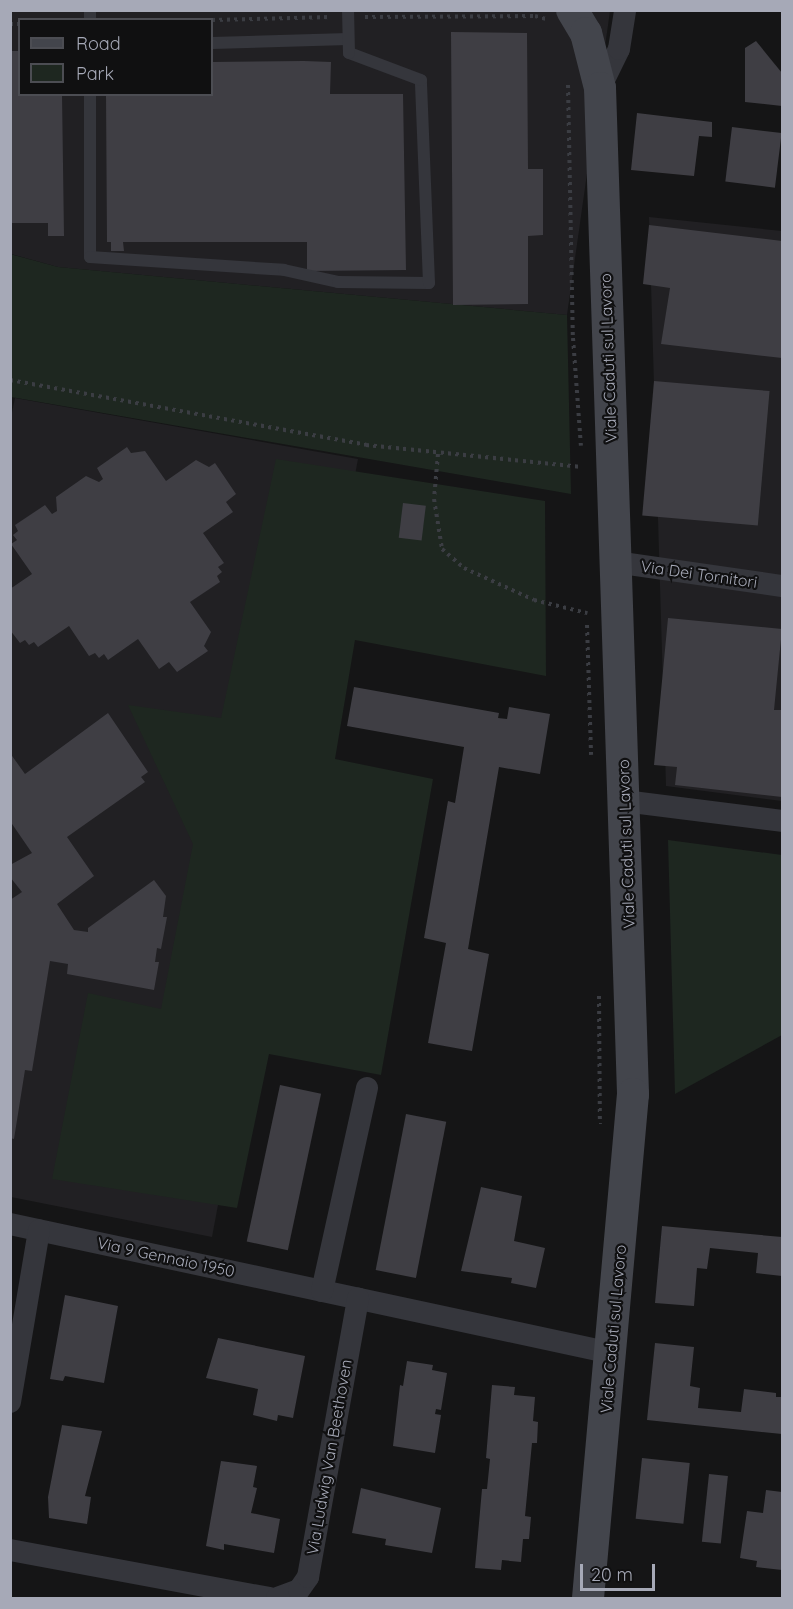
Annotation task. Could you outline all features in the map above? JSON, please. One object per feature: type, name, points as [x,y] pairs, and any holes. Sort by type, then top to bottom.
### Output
[{"type":"street","name":"Viale Caduti sul Lavoro","points":[[600,88],[619,49],[625,10]]},
{"type":"street","name":"Viale Caduti sul Lavoro","points":[[565,17],[586,33],[600,88],[633,1094],[588,1599]]},
{"type":"street","name":"Via Dei Tornitori","points":[[615,562],[783,586]]},
{"type":"street","points":[[624,801],[783,820]]},
{"type":"street","points":[[322,1291],[367,1088]]},
{"type":"street","name":"Via 9 Gennaio 1950","points":[[10,1224],[611,1353]]},
{"type":"street","points":[[10,1402],[39,1230]]},
{"type":"street","name":"Via Ludwig Van Beethoven","points":[[276,1599],[299,1590],[308,1578],[358,1298]]},
{"type":"street","points":[[10,1550],[269,1599]]},
{"type":"lane","points":[[90,96],[90,257],[284,270],[338,282],[429,283],[421,80],[349,53],[348,14]]},
{"type":"lane","points":[[213,43],[348,39]]},
{"type":"path","points":[[213,20],[348,14],[481,19],[565,17]]},
{"type":"path","points":[[10,380],[366,445],[582,467],[573,338],[568,77]]},
{"type":"path","points":[[438,454],[434,499],[442,549],[465,568],[534,600],[587,614]]},
{"type":"path","points":[[599,984],[600,1137]]},
{"type":"shaded area","points":[[10,11],[610,11],[567,315],[58,267],[11,254]]},
{"type":"shaded area","points":[[649,217],[782,231],[782,801],[666,786]]},
{"type":"shaded area","points":[[15,398],[358,459],[212,1237],[11,1197],[10,422]]},
{"type":"green space","points":[[10,254],[58,267],[567,315],[571,494],[11,397]]},
{"type":"green space","points":[[276,459],[545,501],[546,676],[355,640],[335,759],[433,779],[381,1075],[269,1054],[237,1208],[52,1179],[88,993],[161,1009],[193,844],[128,705],[221,718]]},
{"type":"green space","points":[[668,840],[782,855],[782,1035],[675,1094]]},
{"type":"building","points":[[451,32],[527,33],[528,169],[543,169],[543,235],[528,236],[528,304],[453,305]]},
{"type":"building","points":[[756,41],[782,73],[782,106],[745,102],[745,48]]},
{"type":"building","points":[[10,51],[18,51],[18,96],[62,96],[64,236],[48,236],[48,223],[10,223]]},
{"type":"building","points":[[213,62],[331,62],[330,94],[403,94],[406,270],[307,271],[307,242],[123,242],[124,251],[111,251],[111,242],[107,242],[106,96],[213,96]]},
{"type":"building","points":[[637,113],[712,122],[712,137],[699,136],[694,176],[631,170]]},
{"type":"building","points":[[732,127],[782,133],[775,188],[725,182]]},
{"type":"building","points":[[649,225],[782,241],[782,358],[661,344],[670,288],[643,284]]},
{"type":"building","points":[[654,381],[770,391],[758,526],[642,515]]},
{"type":"building","points":[[127,447],[131,453],[145,451],[166,481],[196,460],[209,467],[215,463],[236,494],[226,502],[233,512],[203,533],[224,563],[218,567],[222,572],[217,576],[220,582],[190,602],[211,632],[204,646],[208,651],[177,672],[169,662],[159,669],[138,639],[108,660],[104,654],[99,658],[95,653],[89,656],[69,626],[38,647],[34,642],[29,645],[25,640],[20,643],[10,630],[10,589],[32,574],[11,544],[17,540],[13,535],[18,531],[15,525],[45,505],[52,514],[57,511],[56,497],[86,476],[99,482],[103,479],[97,468]]},
{"type":"building","points":[[403,503],[426,506],[422,541],[399,538]]},
{"type":"building","points":[[668,618],[782,629],[774,710],[782,710],[782,797],[675,785],[677,767],[654,765]]},
{"type":"building","points":[[354,687],[499,713],[498,718],[507,719],[509,707],[550,714],[540,774],[499,767],[468,949],[489,954],[472,1051],[428,1043],[446,943],[424,938],[448,801],[455,803],[464,747],[347,726]]},
{"type":"building","points":[[108,713],[148,772],[141,777],[145,782],[67,837],[94,876],[57,904],[74,930],[88,932],[88,928],[154,880],[166,896],[163,917],[167,917],[161,949],[157,948],[155,962],[159,962],[154,990],[67,974],[68,964],[50,961],[32,1071],[25,1070],[14,1139],[10,1138],[10,900],[22,892],[10,877],[10,865],[32,853],[10,821],[10,753],[25,774]]},
{"type":"building","points":[[280,1085],[321,1094],[288,1250],[247,1242]]},
{"type":"building","points":[[406,1114],[446,1122],[416,1278],[376,1270]]},
{"type":"building","points":[[481,1187],[522,1196],[514,1241],[545,1248],[536,1288],[511,1283],[512,1278],[461,1271]]},
{"type":"building","points":[[662,1226],[782,1237],[782,1276],[756,1273],[758,1253],[710,1248],[707,1269],[697,1268],[694,1306],[655,1303]]},
{"type":"building","points":[[65,1295],[118,1306],[104,1383],[65,1376],[63,1381],[50,1379]]},
{"type":"building","points":[[218,1338],[305,1356],[293,1418],[278,1415],[277,1421],[253,1415],[258,1389],[206,1378]]},
{"type":"building","points":[[655,1343],[694,1347],[690,1386],[700,1388],[698,1408],[741,1412],[744,1389],[776,1393],[776,1397],[782,1397],[782,1434],[647,1420]]},
{"type":"building","points":[[407,1361],[433,1365],[432,1370],[447,1373],[441,1410],[436,1409],[435,1414],[441,1415],[435,1453],[393,1446],[400,1385],[403,1386]]},
{"type":"building","points":[[492,1385],[515,1387],[514,1395],[535,1397],[533,1421],[538,1422],[537,1443],[532,1443],[525,1516],[531,1517],[529,1539],[523,1539],[521,1562],[502,1560],[501,1570],[475,1568],[482,1489],[487,1489],[490,1459],[486,1458]]},
{"type":"building","points":[[62,1425],[102,1431],[85,1496],[91,1497],[87,1524],[49,1518],[48,1497]]},
{"type":"building","points":[[642,1458],[690,1463],[683,1524],[636,1519]]},
{"type":"building","points":[[221,1461],[257,1466],[253,1487],[257,1488],[251,1513],[280,1519],[274,1553],[224,1544],[224,1550],[206,1546]]},
{"type":"building","points":[[709,1474],[728,1476],[721,1544],[702,1542]]},
{"type":"building","points":[[361,1488],[441,1508],[432,1553],[385,1545],[386,1539],[352,1533]]},
{"type":"building","points":[[766,1490],[782,1492],[782,1570],[756,1567],[757,1561],[740,1558],[747,1511],[763,1513]]}]
